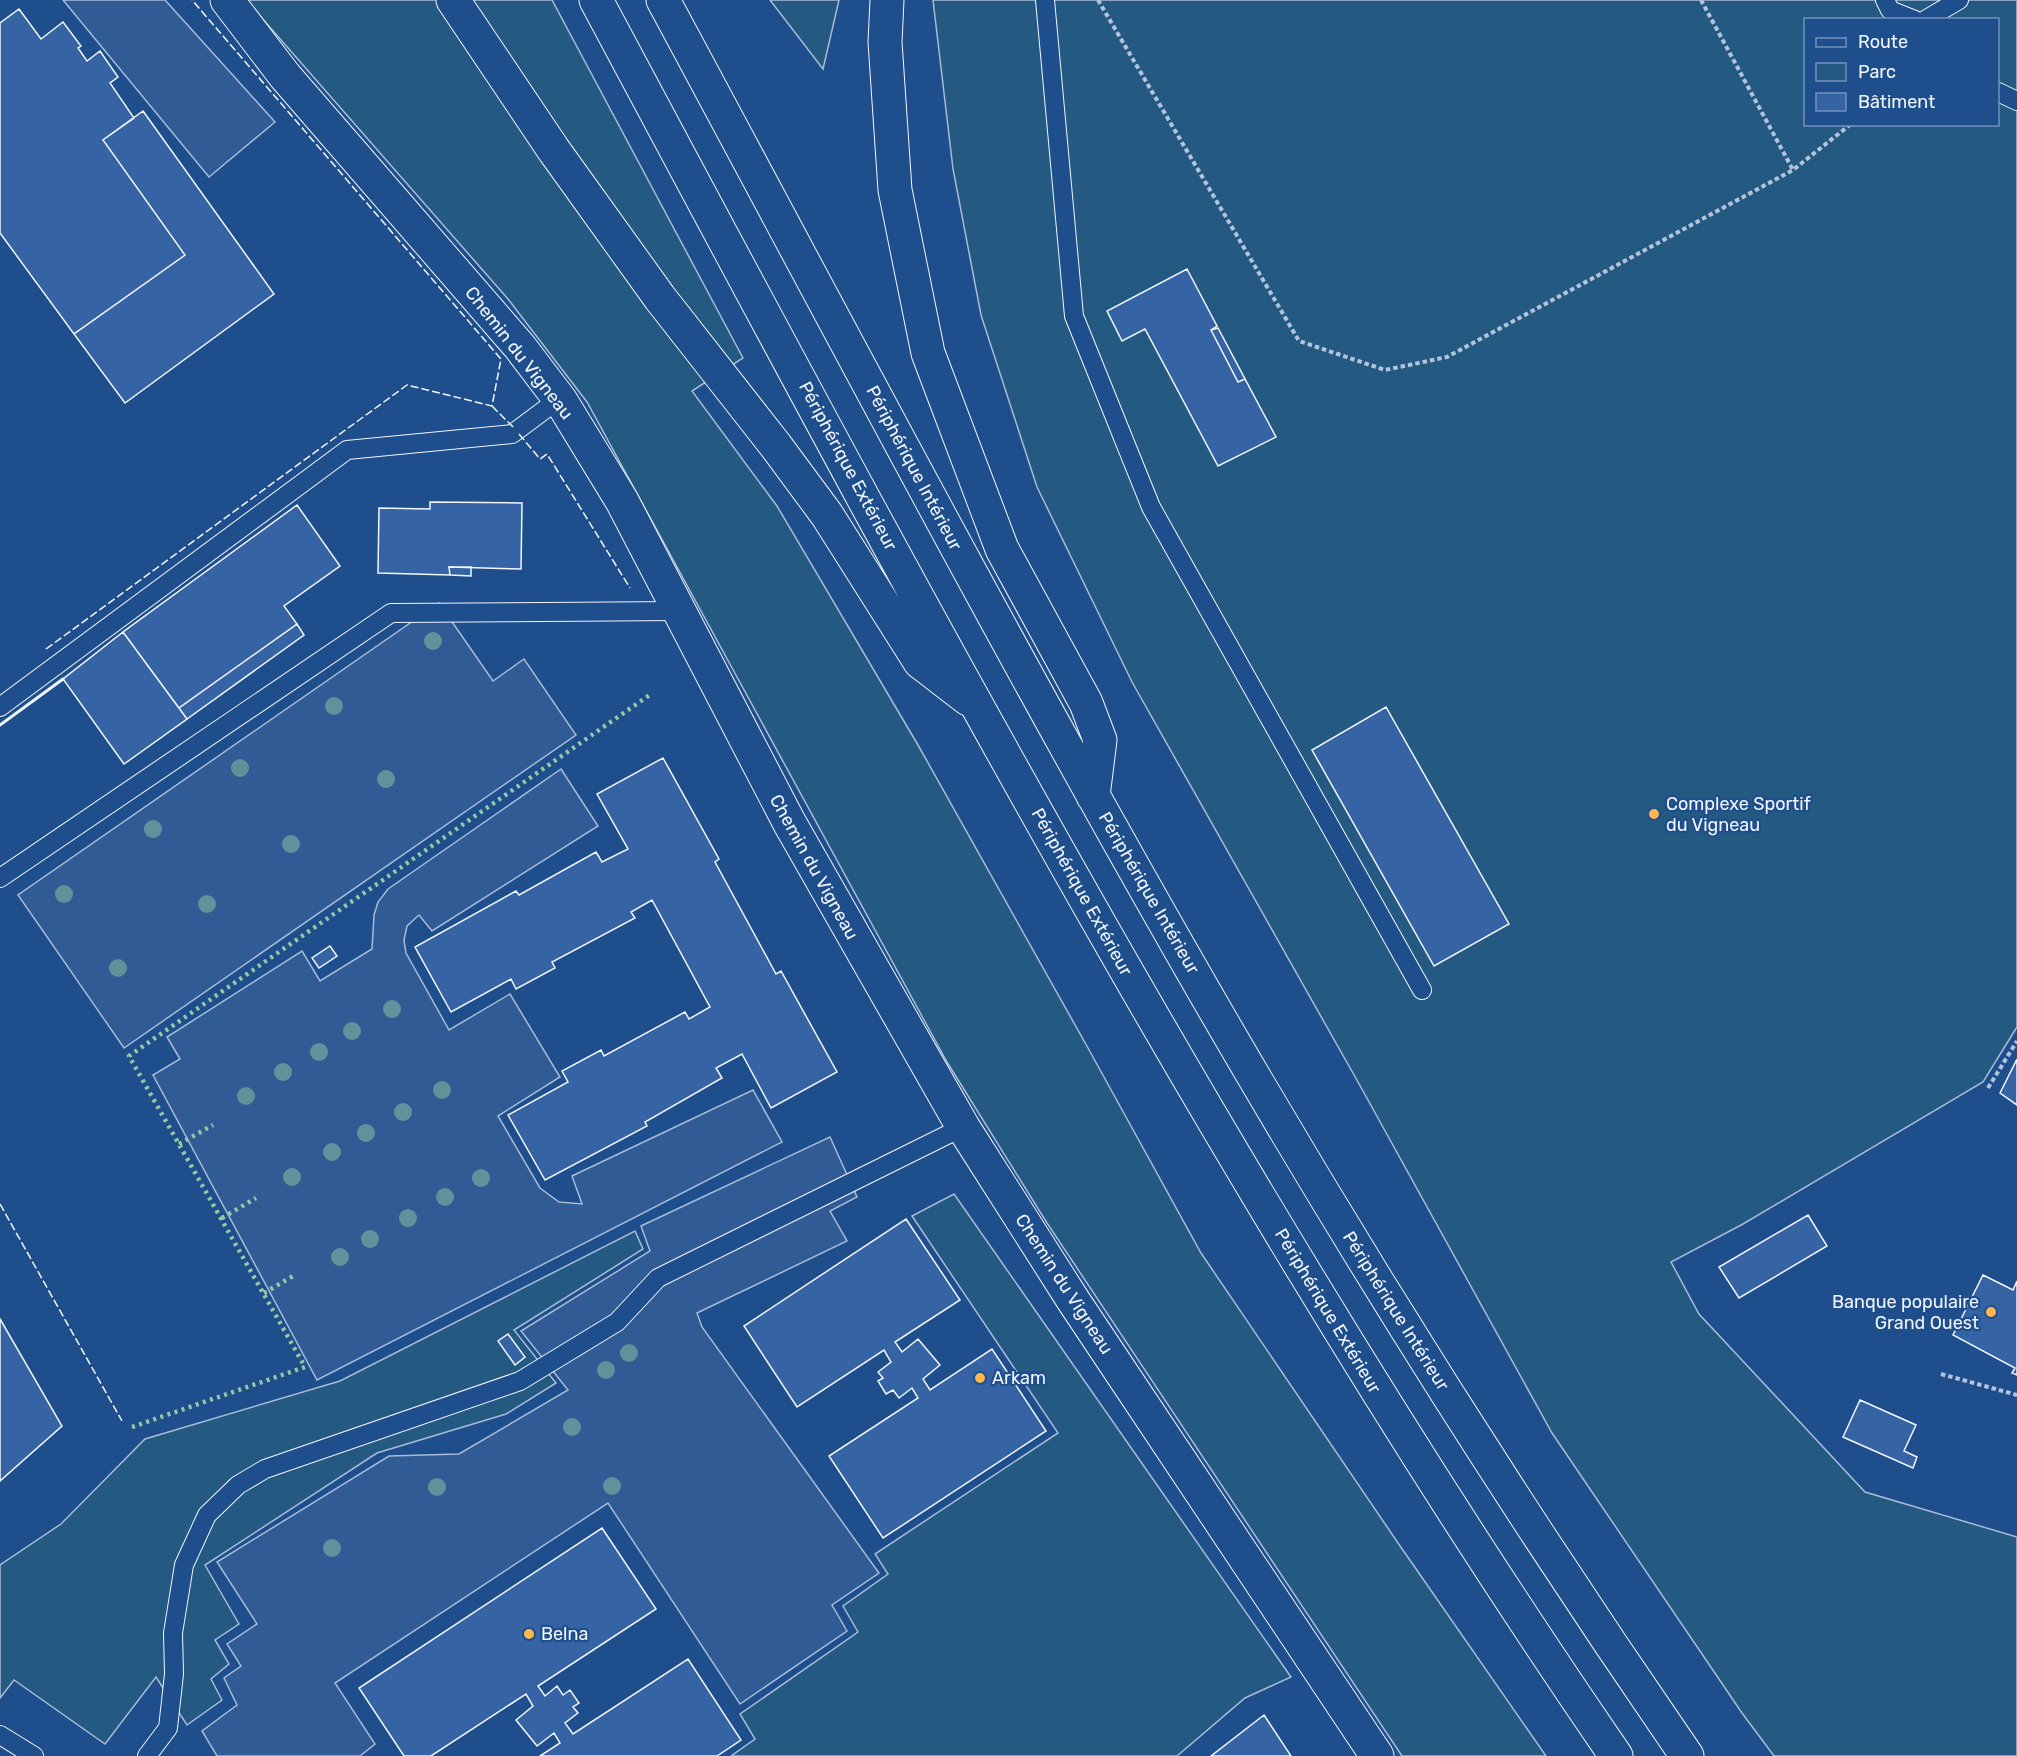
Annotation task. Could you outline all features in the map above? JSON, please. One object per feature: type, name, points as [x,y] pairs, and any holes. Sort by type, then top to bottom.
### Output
[{"type":"main road","name":"Chemin du Vigneau","points":[[227,0],[285,76],[520,347],[559,399],[622,501],[789,822],[963,1126],[1073,1300],[1377,1756]]},
{"type":"main road","points":[[453,0],[553,149],[660,298],[827,515],[920,662],[978,706]]},
{"type":"main road","name":"Périphérique Extérieur","points":[[596,0],[978,706],[1159,1029],[1324,1306],[1441,1493],[1616,1756]]},
{"type":"main road","name":"Périphérique Intérieur","points":[[663,0],[969,571],[1093,796],[1271,1105],[1425,1358],[1575,1591],[1687,1756]]},
{"type":"main road","points":[[887,0],[885,42],[895,190],[928,353],[1002,549],[1086,703],[1100,740],[1093,796]]},
{"type":"lane","points":[[1045,0],[1074,316],[1151,507],[1422,990]]},
{"type":"lane","points":[[1885,0],[1890,10],[1910,18]]},
{"type":"lane","points":[[1929,18],[1959,0]]},
{"type":"lane","points":[[1999,92],[2017,101]]},
{"type":"lane","points":[[0,707],[347,450],[512,434],[559,399]]},
{"type":"lane","points":[[0,878],[391,612],[680,611]]},
{"type":"lane","points":[[147,1756],[168,1728],[174,1674],[173,1634],[184,1565],[207,1515],[238,1485],[266,1468],[520,1381],[617,1323],[658,1278],[963,1126]]},
{"type":"lane","points":[[0,1735],[34,1756]]},
{"type":"path","points":[[1098,0],[1299,341],[1385,370],[1447,357],[1793,170],[1848,126]]},
{"type":"path","points":[[1701,0],[1793,170]]},
{"type":"path","points":[[1988,1088],[2017,1041]]},
{"type":"path","points":[[1941,1374],[2017,1395]]},
{"type":"green space","points":[[246,0],[552,0],[743,358],[692,391],[777,506],[918,745],[1201,1253],[1546,1756],[1402,1756],[1047,1223],[947,1062],[587,402],[508,299]]},
{"type":"green space","points":[[770,0],[839,0],[823,69]]},
{"type":"green space","name":"Complexe Sportif du Vigneau","points":[[933,0],[2017,0],[2017,1027],[1983,1082],[1743,1224],[1671,1262],[1699,1314],[1865,1492],[2017,1537],[2017,1756],[1774,1756],[1742,1713],[1552,1433],[1358,1082],[1132,682],[1037,487],[981,315],[953,169]]},
{"type":"green space","points":[[954,1194],[1291,1677],[1245,1698],[1177,1756],[731,1756],[755,1739],[740,1714],[858,1632],[843,1606],[888,1574],[875,1554],[1058,1433],[912,1216]]},
{"type":"green space","points":[[635,1231],[643,1249],[514,1330],[556,1383],[506,1414],[377,1453],[205,1565],[239,1624],[215,1640],[229,1664],[211,1679],[222,1700],[187,1725],[156,1677],[105,1744],[14,1680],[0,1698],[0,1565],[61,1524],[145,1439],[340,1381]]},
{"type":"shaded area","points":[[63,0],[165,0],[275,122],[209,177]]},
{"type":"shaded area","points":[[439,603],[493,681],[524,659],[576,735],[124,1048],[18,895]]},
{"type":"shaded area","points":[[561,769],[598,826],[432,931],[419,915],[407,926],[404,940],[406,953],[449,1030],[510,994],[560,1077],[498,1116],[540,1188],[559,1202],[582,1204],[572,1176],[753,1090],[782,1142],[317,1380],[153,1075],[180,1059],[167,1037],[302,951],[320,981],[372,949],[374,915],[378,902],[388,889]]},
{"type":"shaded area","points":[[830,1137],[857,1197],[830,1211],[847,1241],[697,1313],[702,1327],[879,1573],[832,1605],[847,1631],[740,1704],[608,1503],[335,1683],[375,1744],[360,1756],[217,1756],[202,1731],[237,1705],[224,1678],[241,1666],[227,1644],[257,1624],[217,1562],[389,1456],[459,1454],[568,1390],[521,1331],[650,1251],[641,1226]]},
{"type":"building","points":[[19,9],[41,39],[63,22],[81,46],[78,48],[87,61],[100,51],[118,77],[110,83],[134,118],[103,140],[185,255],[74,334],[0,233],[0,23]]},
{"type":"building","points":[[143,111],[274,294],[125,403],[74,334],[185,255],[103,140]]},
{"type":"building","points":[[1187,269],[1217,326],[1211,330],[1238,382],[1245,379],[1276,437],[1218,466],[1145,329],[1122,341],[1107,311]]},
{"type":"building","points":[[1218,328],[1245,379],[1238,382],[1211,330]]},
{"type":"building","points":[[430,502],[522,503],[521,569],[449,567],[450,575],[378,573],[379,508],[430,509]]},
{"type":"building","points":[[297,505],[340,566],[284,606],[297,624],[179,708],[123,632]]},
{"type":"building","points":[[449,567],[471,567],[471,576],[450,575]]},
{"type":"building","points":[[297,624],[304,635],[187,719],[179,708]]},
{"type":"building","points":[[123,632],[187,719],[124,764],[63,679]]},
{"type":"building","points":[[1386,707],[1509,924],[1434,966],[1312,750]]},
{"type":"building","points":[[663,758],[719,859],[715,862],[776,974],[781,971],[837,1072],[771,1108],[742,1054],[716,1068],[722,1078],[645,1122],[647,1126],[545,1180],[508,1115],[568,1082],[562,1071],[601,1050],[604,1056],[685,1012],[689,1019],[710,1007],[652,900],[631,912],[635,918],[552,962],[555,968],[516,989],[511,979],[451,1012],[415,947],[516,891],[519,895],[596,852],[602,862],[628,849],[597,794]]},
{"type":"building","points":[[330,946],[337,956],[319,968],[312,958]]},
{"type":"building","points":[[2017,1059],[2017,1105],[2000,1093]]},
{"type":"building","points":[[1808,1215],[1827,1246],[1739,1298],[1719,1267]]},
{"type":"building","name":"Arkam","points":[[906,1219],[960,1300],[895,1342],[902,1352],[918,1339],[940,1365],[923,1379],[930,1390],[992,1349],[1046,1431],[883,1538],[829,1456],[918,1398],[912,1388],[899,1398],[893,1390],[886,1394],[878,1381],[883,1378],[878,1372],[891,1362],[884,1350],[797,1407],[744,1326]]},
{"type":"building","name":"Banque populaire Grand Ouest","points":[[1983,1275],[2013,1290],[2017,1281],[2017,1375],[2012,1373],[2015,1368],[1953,1335]]},
{"type":"building","points":[[0,1319],[62,1426],[0,1481]]},
{"type":"building","points":[[508,1334],[525,1357],[515,1365],[498,1341]]},
{"type":"building","points":[[1860,1400],[1916,1425],[1904,1451],[1917,1457],[1913,1468],[1843,1437]]},
{"type":"building","name":"Belna","points":[[602,1528],[656,1609],[538,1686],[545,1696],[557,1686],[563,1695],[570,1690],[579,1703],[573,1707],[578,1713],[565,1723],[573,1734],[688,1659],[741,1740],[717,1756],[540,1756],[560,1743],[554,1733],[537,1746],[516,1720],[533,1706],[526,1694],[431,1756],[404,1756],[359,1688]]},
{"type":"building","points":[[1264,1715],[1291,1756],[1211,1756]]},
{"type":"hedge","points":[[132,1427],[305,1367],[129,1056],[651,694]]},
{"type":"hedge","points":[[179,1144],[213,1125]]},
{"type":"hedge","points":[[222,1218],[256,1198]]},
{"type":"hedge","points":[[264,1293],[293,1276]]},
{"type":"fence","points":[[46,649],[407,385],[492,406],[501,359],[192,0]]},
{"type":"fence","points":[[492,406],[513,427]]},
{"type":"fence","points":[[519,434],[540,459],[547,454],[630,588]]},
{"type":"fence","points":[[0,1204],[122,1421]]},
{"type":"wall","points":[[0,725],[63,679]]},
{"type":"place","name":"Complexe Sportif du Vigneau","points":[[1654,814]]},
{"type":"place","name":"Banque populaire Grand Ouest","points":[[1991,1312]]},
{"type":"place","name":"Arkam","points":[[980,1378]]},
{"type":"place","name":"Belna","points":[[529,1634]]}]
